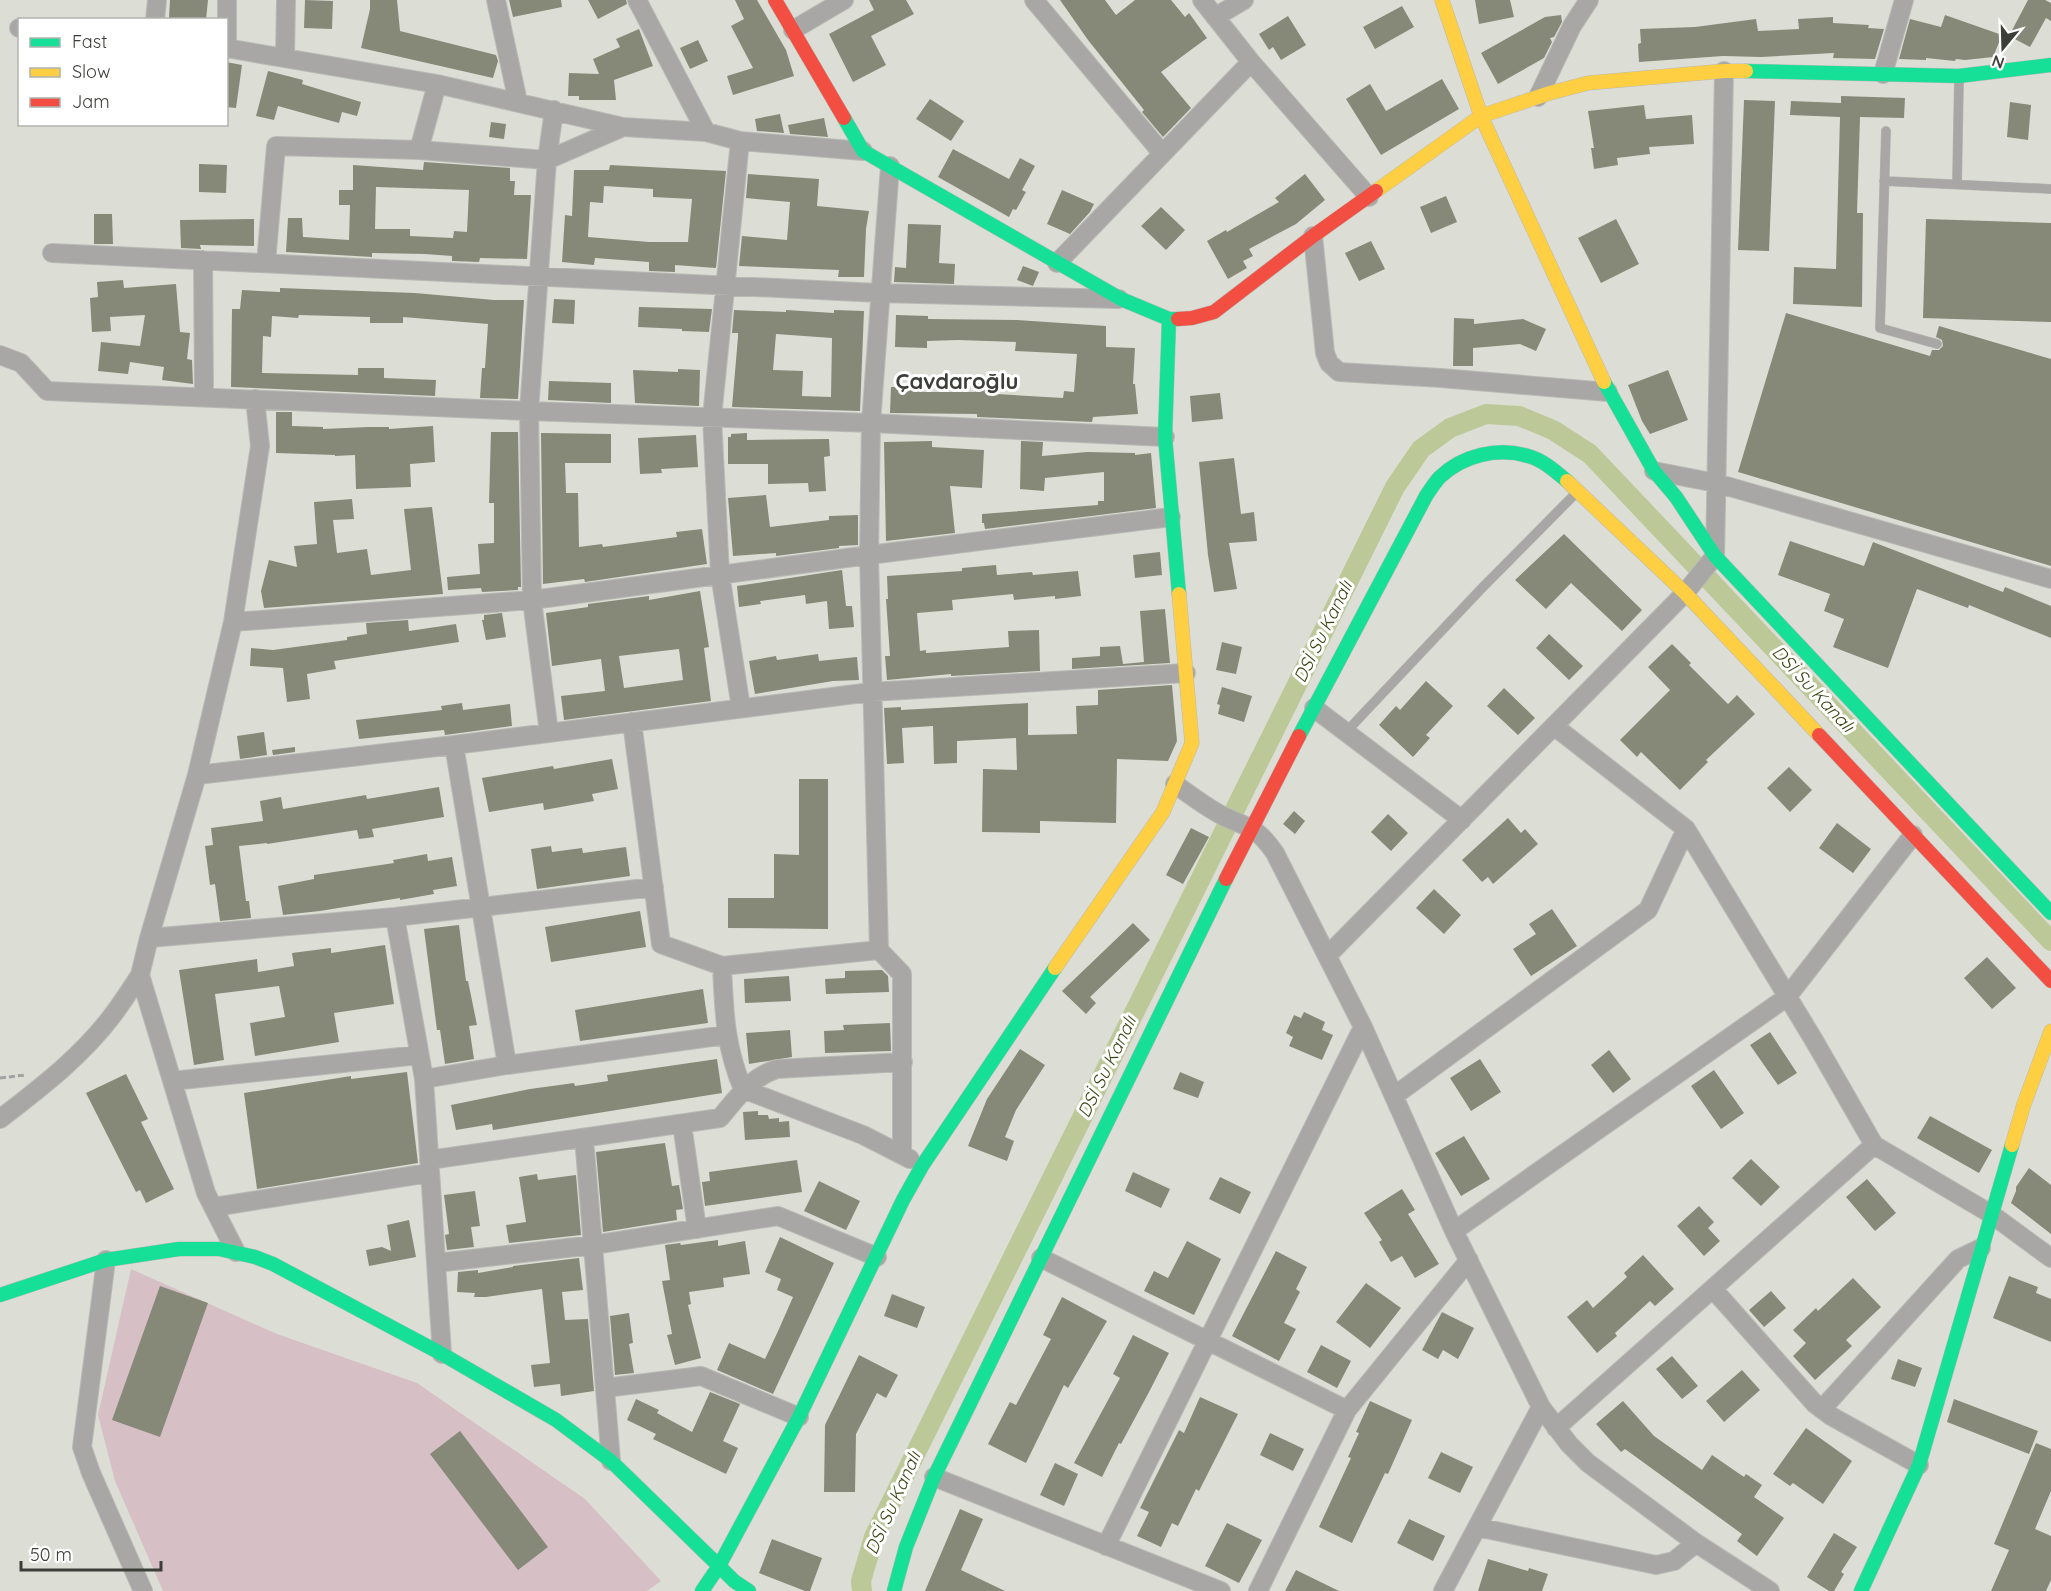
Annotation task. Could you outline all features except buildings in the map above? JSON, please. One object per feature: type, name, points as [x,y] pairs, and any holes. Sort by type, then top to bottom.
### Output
[{"type":"street","points":[[155,18],[157,0]]},
{"type":"street","points":[[227,0],[227,18]]},
{"type":"street","points":[[285,57],[286,0]]},
{"type":"street","points":[[496,0],[518,102]]},
{"type":"street","points":[[637,0],[706,132]]},
{"type":"street","points":[[775,0],[863,151]]},
{"type":"street","points":[[792,30],[844,0]]},
{"type":"street","points":[[1034,0],[1162,153]]},
{"type":"street","points":[[1202,0],[1251,62],[1369,197]]},
{"type":"street","points":[[1215,17],[1244,0]]},
{"type":"street","points":[[1442,0],[1481,116],[1608,392],[1654,471],[1676,497],[1715,556],[2051,913]]},
{"type":"street","points":[[1538,97],[1572,26],[1589,0]]},
{"type":"street","points":[[1883,74],[1904,0]]},
{"type":"street","points":[[228,48],[437,84],[623,127],[706,132],[740,141],[863,151],[1121,299],[1169,319],[1192,318],[1214,312],[1313,236],[1481,116],[1588,82],[1724,71],[1959,76],[2051,65]]},
{"type":"street","points":[[1057,263],[1251,62]]},
{"type":"street","points":[[1327,956],[1685,593],[1715,556],[1724,71]]},
{"type":"street","points":[[419,150],[437,84]]},
{"type":"street","points":[[549,733],[532,600],[529,411],[547,160],[554,110]]},
{"type":"street","points":[[266,263],[276,146],[419,150],[547,160],[623,127]]},
{"type":"street","points":[[740,141],[712,417],[720,574],[741,708]]},
{"type":"street","points":[[890,166],[879,293],[868,555],[879,950],[902,974],[902,1154]]},
{"type":"street","points":[[1313,236],[1325,353],[1329,363],[1339,372],[1608,392]]},
{"type":"street","points":[[52,253],[879,293],[1121,299]]},
{"type":"street","points":[[203,260],[204,396]]},
{"type":"street","points":[[702,1591],[719,1566],[799,1417],[878,1257],[903,1200],[922,1166],[1016,1024],[1163,812],[1192,743],[1165,437],[1169,319]]},
{"type":"street","points":[[0,355],[21,363],[46,390],[1165,437]]},
{"type":"street","points":[[0,1119],[51,1079],[86,1046],[111,1017],[140,975],[197,775],[233,622],[260,446],[255,399]]},
{"type":"street","points":[[894,1591],[897,1570],[934,1477],[1251,827],[1426,496],[1440,477],[1460,463],[1477,455],[1502,452],[1528,456],[1551,467],[1578,490],[1685,593],[2051,981]]},
{"type":"street","points":[[1654,471],[1716,483],[2051,579]]},
{"type":"street","points":[[233,622],[532,600],[1171,517]]},
{"type":"street","points":[[197,775],[871,692],[1186,673]]},
{"type":"street","points":[[1314,708],[1462,820]]},
{"type":"street","points":[[632,722],[661,944],[722,966],[879,950]]},
{"type":"street","points":[[1554,726],[1686,830],[1874,1145],[1991,1214],[2051,1258]]},
{"type":"street","points":[[454,745],[507,1065]]},
{"type":"street","points":[[1175,784],[1221,815],[1251,827],[1261,835],[1275,853],[1363,1027],[1468,1260],[1541,1407],[1556,1428],[1588,1463],[1696,1543],[1770,1591]]},
{"type":"street","points":[[1394,1096],[1648,910],[1686,830]]},
{"type":"street","points":[[1454,1231],[1787,997],[1913,836]]},
{"type":"street","points":[[149,938],[395,917],[654,887]]},
{"type":"street","points":[[395,917],[424,1080],[442,1354]]},
{"type":"street","points":[[722,966],[726,1035],[743,1089],[863,1135],[922,1166]]},
{"type":"street","points":[[140,975],[206,1193],[236,1252]]},
{"type":"street","points":[[1106,1546],[1363,1027]]},
{"type":"street","points":[[1861,1591],[1919,1465],[2024,1104],[2051,1031]]},
{"type":"street","points":[[424,1080],[507,1065],[726,1035]]},
{"type":"street","points":[[172,1081],[419,1055]]},
{"type":"street","points":[[214,1207],[584,1138],[720,1119],[743,1089],[760,1075],[777,1070],[903,1062]]},
{"type":"street","points":[[682,1124],[696,1229]]},
{"type":"street","points":[[584,1138],[611,1461]]},
{"type":"street","points":[[1556,1428],[1874,1145]]},
{"type":"street","points":[[436,1263],[593,1245],[778,1216],[878,1257]]},
{"type":"street","points":[[0,1295],[106,1260],[179,1248],[219,1249],[273,1264],[442,1354],[556,1420],[611,1461],[734,1581],[749,1591]]},
{"type":"street","points":[[1822,1409],[1958,1259],[1981,1248]]},
{"type":"street","points":[[1041,1258],[1347,1410]]},
{"type":"street","points":[[106,1260],[82,1447],[91,1473],[143,1591]]},
{"type":"street","points":[[1258,1591],[1347,1410],[1468,1260]]},
{"type":"street","points":[[1713,1289],[1822,1409],[1919,1465]]},
{"type":"street","points":[[605,1388],[701,1376],[799,1417]]},
{"type":"street","points":[[1443,1591],[1541,1407]]},
{"type":"street","points":[[934,1477],[1221,1591]]},
{"type":"street","points":[[1477,1527],[1656,1565],[1674,1562],[1696,1543]]},
{"type":"lane","points":[[1957,184],[1959,76]]},
{"type":"lane","points":[[1886,131],[1880,328],[1937,345]]},
{"type":"lane","points":[[1884,181],[2051,189]]},
{"type":"lane","points":[[1346,732],[1578,490]]},
{"type":"shaded area","points":[[131,1269],[277,1334],[417,1383],[585,1499],[661,1581],[647,1591],[163,1591],[115,1481],[98,1415]]},
{"type":"waterway","name":"DSİ Su Kanalı","points":[[862,1591],[861,1581],[874,1537],[1395,487],[1421,449],[1450,428],[1486,414],[1519,416],[1553,430],[1590,454],[2051,941]]},
{"type":"traffic: fast","points":[[1746,71],[1959,76],[2051,65]]},
{"type":"traffic: fast","points":[[844,118],[863,151],[1121,299],[1169,319],[1178,319]]},
{"type":"traffic: fast","points":[[1169,319],[1165,437],[1179,594]]},
{"type":"traffic: fast","points":[[1604,382],[1654,471],[1676,497],[1715,556],[2051,913]]},
{"type":"traffic: fast","points":[[1299,736],[1426,496],[1440,477],[1449,469],[1470,458],[1505,452],[1539,460],[1567,481]]},
{"type":"traffic: fast","points":[[894,1591],[906,1547],[934,1477],[1226,879]]},
{"type":"traffic: fast","points":[[749,1591],[734,1581],[719,1566],[799,1417],[903,1200],[922,1166],[1055,968]]},
{"type":"traffic: fast","points":[[1861,1591],[1919,1465],[2012,1145]]},
{"type":"traffic: fast","points":[[0,1295],[106,1260],[179,1249],[219,1249],[255,1257],[273,1264],[442,1354],[556,1420],[611,1461],[719,1566],[702,1591]]},
{"type":"traffic: slow","points":[[1442,0],[1481,116],[1604,382]]},
{"type":"traffic: slow","points":[[1376,191],[1481,116],[1550,93],[1588,83],[1746,71]]},
{"type":"traffic: slow","points":[[1567,481],[1685,593],[1819,735]]},
{"type":"traffic: slow","points":[[1055,968],[1163,812],[1192,743],[1179,594]]},
{"type":"traffic: slow","points":[[2012,1145],[2024,1104],[2051,1031]]},
{"type":"traffic: jam","points":[[775,0],[844,118]]},
{"type":"traffic: jam","points":[[1178,319],[1214,312],[1376,191]]},
{"type":"traffic: jam","points":[[1819,735],[2051,981]]},
{"type":"traffic: jam","points":[[1226,879],[1299,736]]},
{"type":"district","name":"Çavdaroğlu","points":[[957,381]]}]
